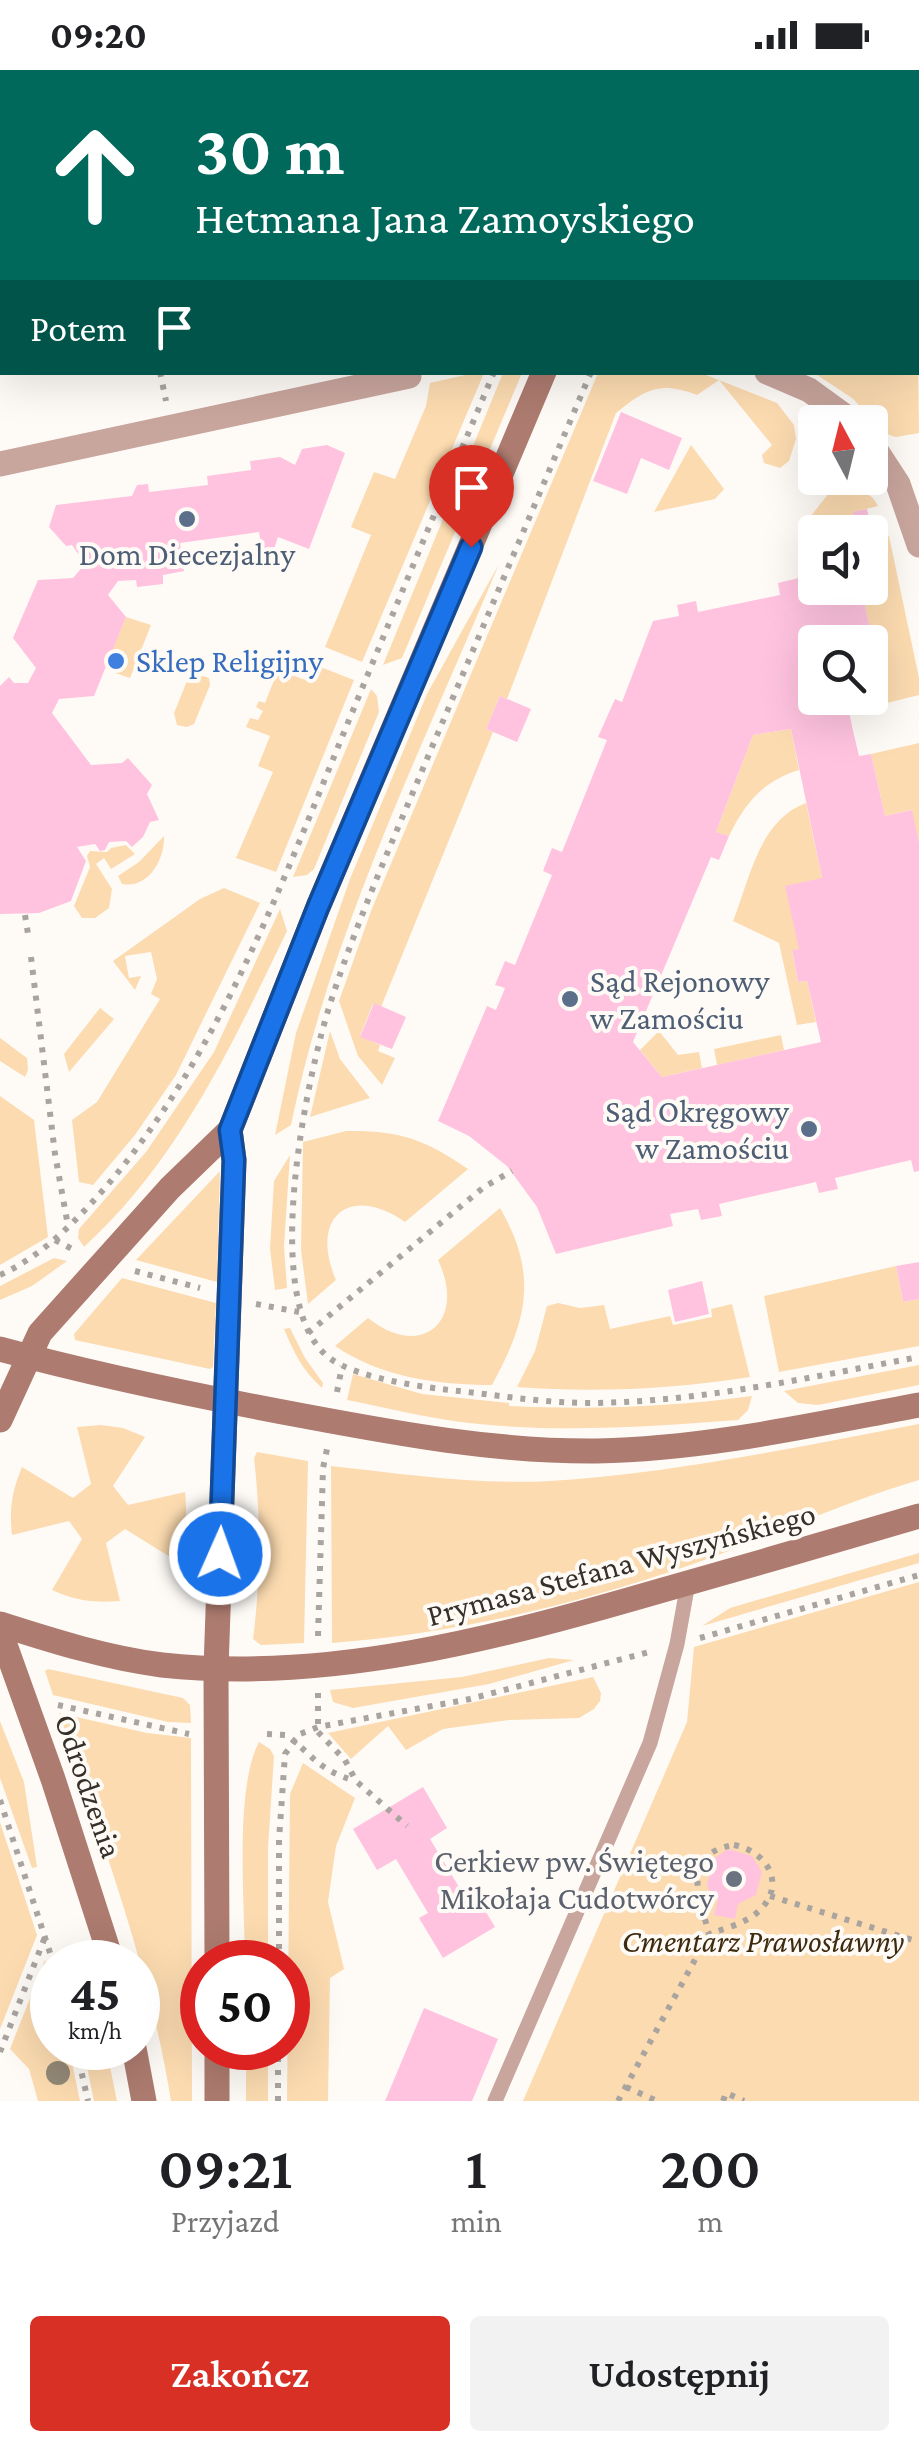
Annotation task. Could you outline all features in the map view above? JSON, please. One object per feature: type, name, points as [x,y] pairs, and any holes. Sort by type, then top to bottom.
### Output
[{"type":"main road","points":[[0,1420],[40,1333],[170,1188],[230,1130],[318,907],[543,375]]},
{"type":"main road","points":[[217,1940],[216,1668],[234,1160],[230,1130]]},
{"type":"main road","points":[[0,1349],[224,1401],[435,1440],[596,1451],[717,1442],[919,1405]]},
{"type":"main road","name":"Prymasa Stefana Wyszyńskiego","points":[[0,1624],[115,1657],[161,1664],[216,1668],[318,1664],[463,1644],[919,1516]]},
{"type":"main road","name":"Odrodzenia","points":[[0,1632],[105,1940]]},
{"type":"main road","points":[[138,2070],[144,2101]]},
{"type":"main road","points":[[217,2070],[217,2101]]},
{"type":"street","points":[[774,375],[809,390],[830,405]]},
{"type":"street","points":[[0,464],[408,376]]},
{"type":"street","points":[[888,469],[898,484],[919,544]]},
{"type":"lane","points":[[496,2101],[650,1743],[677,1644],[688,1583]]},
{"type":"path","points":[[0,1275],[55,1240],[126,1162],[183,1081],[211,1031],[284,874],[493,375]]},
{"type":"path","points":[[590,375],[378,876],[331,1001],[302,1113],[296,1168],[294,1251],[299,1312],[308,1334],[329,1358],[342,1366],[424,1388],[539,1401],[710,1395],[919,1357]]},
{"type":"path","points":[[25,914],[28,934]]},
{"type":"path","points":[[31,957],[68,1227]]},
{"type":"path","points":[[308,1334],[484,1187],[512,1172]]},
{"type":"path","points":[[55,1240],[79,1253]]},
{"type":"path","points":[[129,1269],[216,1292]]},
{"type":"path","points":[[276,1309],[299,1312]]},
{"type":"path","points":[[336,1397],[342,1366]]},
{"type":"path","points":[[318,1643],[323,1468]]},
{"type":"path","points":[[278,1940],[285,1754],[293,1740],[306,1730],[470,1699],[919,1575]]},
{"type":"path","points":[[318,1699],[318,1732],[345,1760],[356,1781],[407,1826]]},
{"type":"path","points":[[58,1705],[190,1734]]},
{"type":"path","points":[[267,1734],[284,1734],[311,1760],[335,1775],[356,1781]]},
{"type":"path","points":[[0,1800],[46,1940]]},
{"type":"path","points":[[618,2101],[709,1934],[754,1916],[770,1896],[770,1872],[756,1852],[734,1845],[711,1852],[698,1872],[696,1886],[709,1934]]},
{"type":"path","points":[[770,1896],[919,1942]]},
{"type":"path","points":[[0,2052],[45,1936]]},
{"type":"path","points":[[81,2070],[88,2101]]},
{"type":"path","points":[[278,2070],[278,2101]]},
{"type":"path","points":[[626,2087],[657,2101]]},
{"type":"path","points":[[723,2101],[726,2093],[744,2101]]},
{"type":"green space","points":[[483,375],[362,662],[325,647],[371,535],[351,527],[374,472],[395,479],[426,406],[430,383]]},
{"type":"green space","points":[[502,375],[521,375],[402,658],[383,665]]},
{"type":"green space","points":[[597,375],[706,375],[719,380],[697,395],[673,389],[654,390],[616,413],[507,699],[500,696],[486,729],[493,732],[381,1007],[373,1004],[360,1036],[380,1045],[378,1051],[395,1058],[382,1085],[358,1056],[339,1001],[371,911]]},
{"type":"green space","points":[[817,375],[918,375],[919,433],[889,435],[888,405],[859,405]]},
{"type":"green space","points":[[719,380],[777,403],[794,425],[796,439],[789,461],[780,468],[764,463],[762,455],[772,445]]},
{"type":"green space","points":[[691,445],[724,489],[715,499],[654,512]]},
{"type":"green space","points":[[827,495],[868,495],[878,506],[854,512],[855,515],[812,515]]},
{"type":"green space","points":[[888,536],[919,678],[919,695],[888,703],[888,625],[869,625],[865,605],[888,605]]},
{"type":"green space","points":[[499,564],[354,910],[308,1052],[291,1125],[275,1135],[296,1033],[350,879],[427,694]]},
{"type":"green space","points":[[126,617],[151,625],[130,678],[115,673],[122,655],[112,650]]},
{"type":"green space","points":[[318,666],[354,680],[276,872],[236,858],[273,772],[258,766],[270,736],[246,727],[250,718],[258,720],[263,711],[256,707],[259,701],[265,703],[278,670],[311,682]]},
{"type":"green space","points":[[209,678],[210,685],[194,724],[177,725],[174,713],[187,681]]},
{"type":"green space","points":[[371,689],[377,696],[379,712],[314,869],[307,875],[293,877]]},
{"type":"green space","points":[[791,729],[799,770],[775,780],[756,795],[729,836],[716,832],[753,735]]},
{"type":"green space","points":[[919,743],[919,843],[911,810],[885,816],[871,754]]},
{"type":"green space","points":[[806,803],[822,878],[799,949],[792,951],[798,982],[807,981],[816,1022],[797,1025],[779,943],[733,921],[767,837],[790,811]]},
{"type":"green space","points":[[164,836],[162,854],[153,871],[140,882],[122,884],[118,876],[139,862]]},
{"type":"green space","points":[[126,845],[135,854],[111,869],[104,858],[96,864],[112,889],[109,908],[95,918],[82,918],[74,906],[90,867],[90,851],[107,852]]},
{"type":"green space","points":[[224,888],[260,903],[176,1075],[135,1135],[93,1185],[79,1182],[72,1120],[97,1102],[160,999],[151,994],[157,979],[151,952],[125,956],[129,978],[141,976],[135,990],[113,961],[200,899]]},
{"type":"green space","points":[[280,909],[287,931],[224,1058],[148,1177],[84,1247],[78,1238],[79,1229],[146,1152],[214,1052]]},
{"type":"green space","points":[[100,1008],[114,1019],[69,1072],[64,1054]]},
{"type":"green space","points":[[330,1031],[340,1059],[370,1098],[310,1117]]},
{"type":"green space","points":[[659,1031],[678,1055],[699,1052],[702,1068],[662,1077],[640,1050]]},
{"type":"green space","points":[[781,1035],[784,1050],[717,1065],[714,1049]]},
{"type":"green space","points":[[0,1038],[27,1058],[25,1077],[0,1061]]},
{"type":"green space","points":[[0,1096],[34,1120],[48,1237],[0,1265]]},
{"type":"green space","points":[[346,1131],[410,1138],[468,1169],[405,1222],[367,1206],[339,1213],[331,1224],[328,1239],[336,1280],[308,1304],[301,1250],[303,1142]]},
{"type":"green space","points":[[290,1155],[284,1246],[287,1288],[275,1290],[270,1249],[274,1181]]},
{"type":"green space","points":[[220,1171],[217,1282],[136,1260]]},
{"type":"green space","points":[[500,1208],[520,1255],[524,1298],[514,1340],[492,1385],[410,1377],[371,1365],[335,1346],[368,1318],[406,1336],[422,1335],[434,1328],[447,1301],[446,1282],[438,1260]]},
{"type":"green space","points":[[54,1258],[67,1261],[32,1286],[0,1300],[0,1286]]},
{"type":"green space","points":[[896,1266],[903,1302],[919,1299],[919,1346],[779,1372],[764,1296]]},
{"type":"green space","points":[[122,1278],[216,1303],[213,1367],[75,1340],[74,1334]]},
{"type":"green space","points":[[558,1303],[580,1308],[604,1305],[610,1329],[670,1316],[673,1325],[712,1317],[711,1309],[732,1304],[750,1377],[634,1389],[517,1387],[535,1351],[547,1306]]},
{"type":"green space","points":[[290,1328],[323,1383],[322,1388],[295,1354],[284,1329]]},
{"type":"green space","points":[[919,1365],[919,1385],[818,1405],[798,1403],[784,1391]]},
{"type":"green space","points":[[353,1374],[422,1394],[509,1406],[631,1407],[752,1396],[748,1410],[738,1420],[536,1428],[469,1423],[347,1400]]},
{"type":"green space","points":[[919,1424],[919,1480],[718,1555],[528,1612],[430,1631],[332,1643],[331,1466],[469,1480],[551,1481],[690,1466]]},
{"type":"green space","points":[[101,1425],[145,1437],[113,1486],[128,1505],[185,1492],[185,1527],[175,1560],[125,1529],[106,1543],[120,1601],[85,1600],[52,1590],[82,1539],[69,1521],[12,1535],[12,1500],[22,1467],[73,1498],[91,1484],[77,1427]]},
{"type":"green space","points":[[257,1452],[308,1461],[304,1643],[261,1645],[253,1639],[259,1571],[254,1458]]},
{"type":"green space","points":[[919,1553],[919,1563],[702,1626],[730,1608]]},
{"type":"green space","name":"Cmentarz Prawosławny","points":[[919,1582],[919,2101],[523,2101],[687,1722],[694,1647]]},
{"type":"green space","points":[[549,1658],[574,1660],[489,1684],[353,1708],[333,1702],[330,1690],[462,1677]]},
{"type":"green space","points":[[45,1671],[183,1698],[190,1705],[191,1723],[168,1722],[53,1695]]},
{"type":"green space","points":[[593,1677],[601,1693],[600,1701],[579,1718],[509,1720],[443,1729],[406,1750],[388,1726],[351,1759],[328,1733]]},
{"type":"green space","points":[[59,1713],[147,1733],[191,1738],[192,1940],[180,1940],[180,2070],[192,2070],[192,2101],[171,2101],[160,2042],[160,1940],[133,1940]]},
{"type":"green space","points":[[0,1721],[24,1782],[37,1867],[32,1868],[0,1778]]},
{"type":"green space","points":[[259,1742],[274,1756],[268,1940],[244,1940],[244,1817],[251,1763]]},
{"type":"green space","points":[[303,1763],[355,1798],[336,1846],[328,1902],[344,1969],[330,1978],[328,2101],[287,2101],[287,2070],[310,2070],[310,1940],[289,1940],[290,1794]]},
{"type":"green space","points":[[0,1822],[37,1935],[30,1940],[30,1953],[0,2029]]},
{"type":"green space","points":[[30,1998],[30,2070],[74,2070],[80,2101],[38,2101],[29,2069],[10,2049]]},
{"type":"green space","points":[[88,2070],[111,2070],[117,2101],[94,2101]]},
{"type":"green space","points":[[246,2070],[268,2070],[268,2101],[246,2101]]},
{"type":"building","points":[[621,412],[682,438],[669,470],[641,458],[627,494],[593,481]]},
{"type":"building","points":[[327,445],[345,453],[309,549],[278,537],[274,549],[262,551],[259,532],[180,543],[184,571],[163,575],[163,584],[137,587],[136,580],[118,581],[108,595],[126,617],[94,696],[59,699],[52,713],[91,765],[122,763],[128,758],[152,785],[147,794],[159,820],[150,822],[143,837],[132,847],[126,841],[109,842],[100,851],[95,844],[77,847],[86,861],[71,901],[39,913],[0,914],[0,686],[9,677],[14,683],[28,683],[36,668],[13,638],[38,580],[73,578],[85,564],[72,545],[66,546],[49,527],[56,505],[132,496],[137,485],[148,484],[149,492],[208,485],[207,476],[251,470],[250,461],[280,457],[295,465],[302,449]]},
{"type":"building","points":[[867,509],[868,515],[854,515],[853,512]]},
{"type":"building","points":[[798,578],[798,605],[865,605],[869,625],[798,625],[798,715],[850,715],[859,756],[871,754],[885,816],[912,810],[919,843],[919,1171],[914,1172],[911,1160],[835,1178],[838,1189],[819,1193],[816,1182],[719,1204],[722,1216],[701,1220],[698,1209],[670,1214],[673,1226],[556,1254],[537,1207],[507,1166],[469,1136],[438,1121],[487,1006],[496,1010],[505,988],[495,985],[505,961],[515,965],[552,875],[543,871],[552,848],[562,852],[607,740],[598,737],[615,699],[622,702],[653,621],[679,616],[677,605],[696,601],[698,612],[780,595],[778,583]],"holes":[[[791,729],[822,878],[785,886],[799,949],[792,950],[798,982],[807,981],[821,1042],[662,1077],[633,1042],[711,857],[719,860],[729,836],[716,832],[753,735]]]},
{"type":"building","points":[[500,696],[531,709],[517,742],[486,729]]},
{"type":"building","points":[[374,1003],[406,1017],[392,1049],[360,1037]]},
{"type":"building","points":[[919,1262],[919,1299],[903,1302],[896,1266]]},
{"type":"building","points":[[702,1281],[709,1314],[675,1322],[668,1290]]},
{"type":"building","points":[[423,1787],[447,1828],[430,1839],[462,1892],[471,1887],[495,1927],[443,1958],[419,1918],[428,1913],[396,1859],[377,1870],[353,1829]]},
{"type":"building","name":"Cerkiew pw. Świętego Mikołaja Cudotwórcy","points":[[728,1849],[752,1856],[762,1872],[756,1895],[738,1904],[735,1919],[714,1915],[718,1899],[713,1899],[707,1885],[713,1859]]},
{"type":"building","points":[[424,2008],[498,2039],[472,2101],[385,2101]]},
{"type":"place","name":"Dom Diecezjalny","points":[[187,519]]},
{"type":"place","name":"Sklep Religijny","points":[[116,661]]},
{"type":"place","name":"Sąd Rejonowy w Zamościu","points":[[570,999]]},
{"type":"place","name":"Sąd Okręgowy w Zamościu","points":[[809,1129]]},
{"type":"place","name":"Cerkiew pw. Świętego Mikołaja Cudotwórcy","points":[[734,1879]]},
{"type":"route","points":[[220,1554],[234,1160],[230,1130],[318,907],[471,547]]}]
